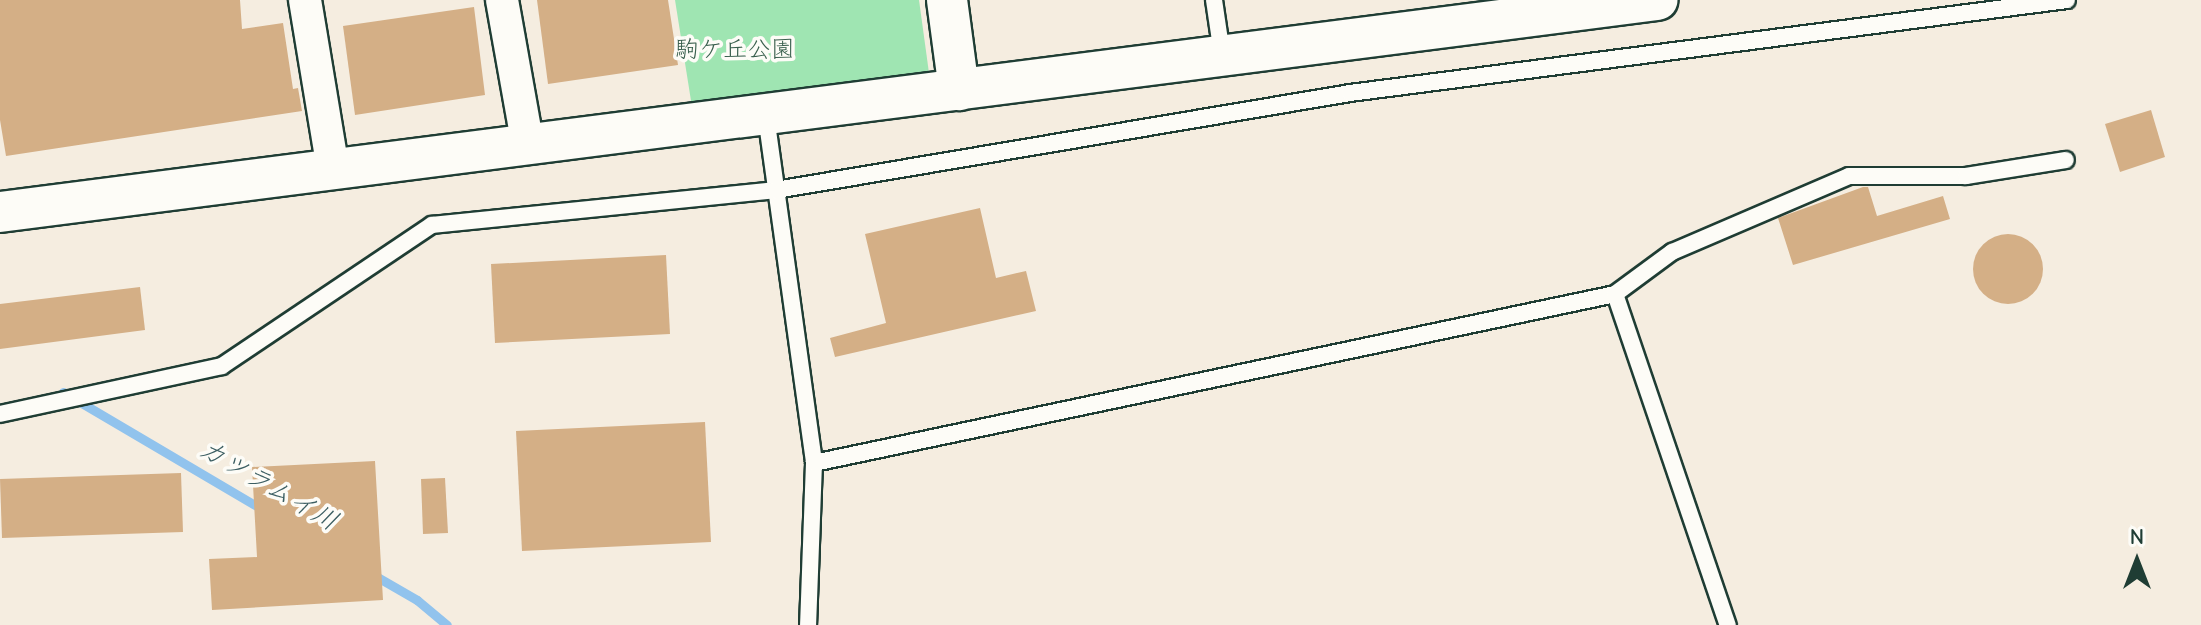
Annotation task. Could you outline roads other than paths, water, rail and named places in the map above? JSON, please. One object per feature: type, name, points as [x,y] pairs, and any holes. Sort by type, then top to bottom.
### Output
[{"type":"street","points":[[305,0],[333,170]]},
{"type":"street","points":[[502,0],[528,146]]},
{"type":"street","points":[[947,0],[959,90]]},
{"type":"street","points":[[0,212],[1222,56],[1467,16],[1658,0]]},
{"type":"lane","points":[[1214,0],[1222,56]]},
{"type":"lane","points":[[0,414],[222,366],[432,225],[776,190],[1350,93],[2067,0]]},
{"type":"lane","points":[[766,116],[814,463],[808,625]]},
{"type":"lane","points":[[814,463],[1615,294],[1672,252],[1849,176],[1966,176],[2066,160]]},
{"type":"lane","points":[[1615,294],[1728,625]]},
{"type":"waterway","name":"カツラムイ川","points":[[63,392],[263,510]]},
{"type":"waterway","name":"カツラムイ川","points":[[372,574],[417,600],[447,625]]},
{"type":"park label","name":"駒ケ丘公園","points":[[735,50]]}]
